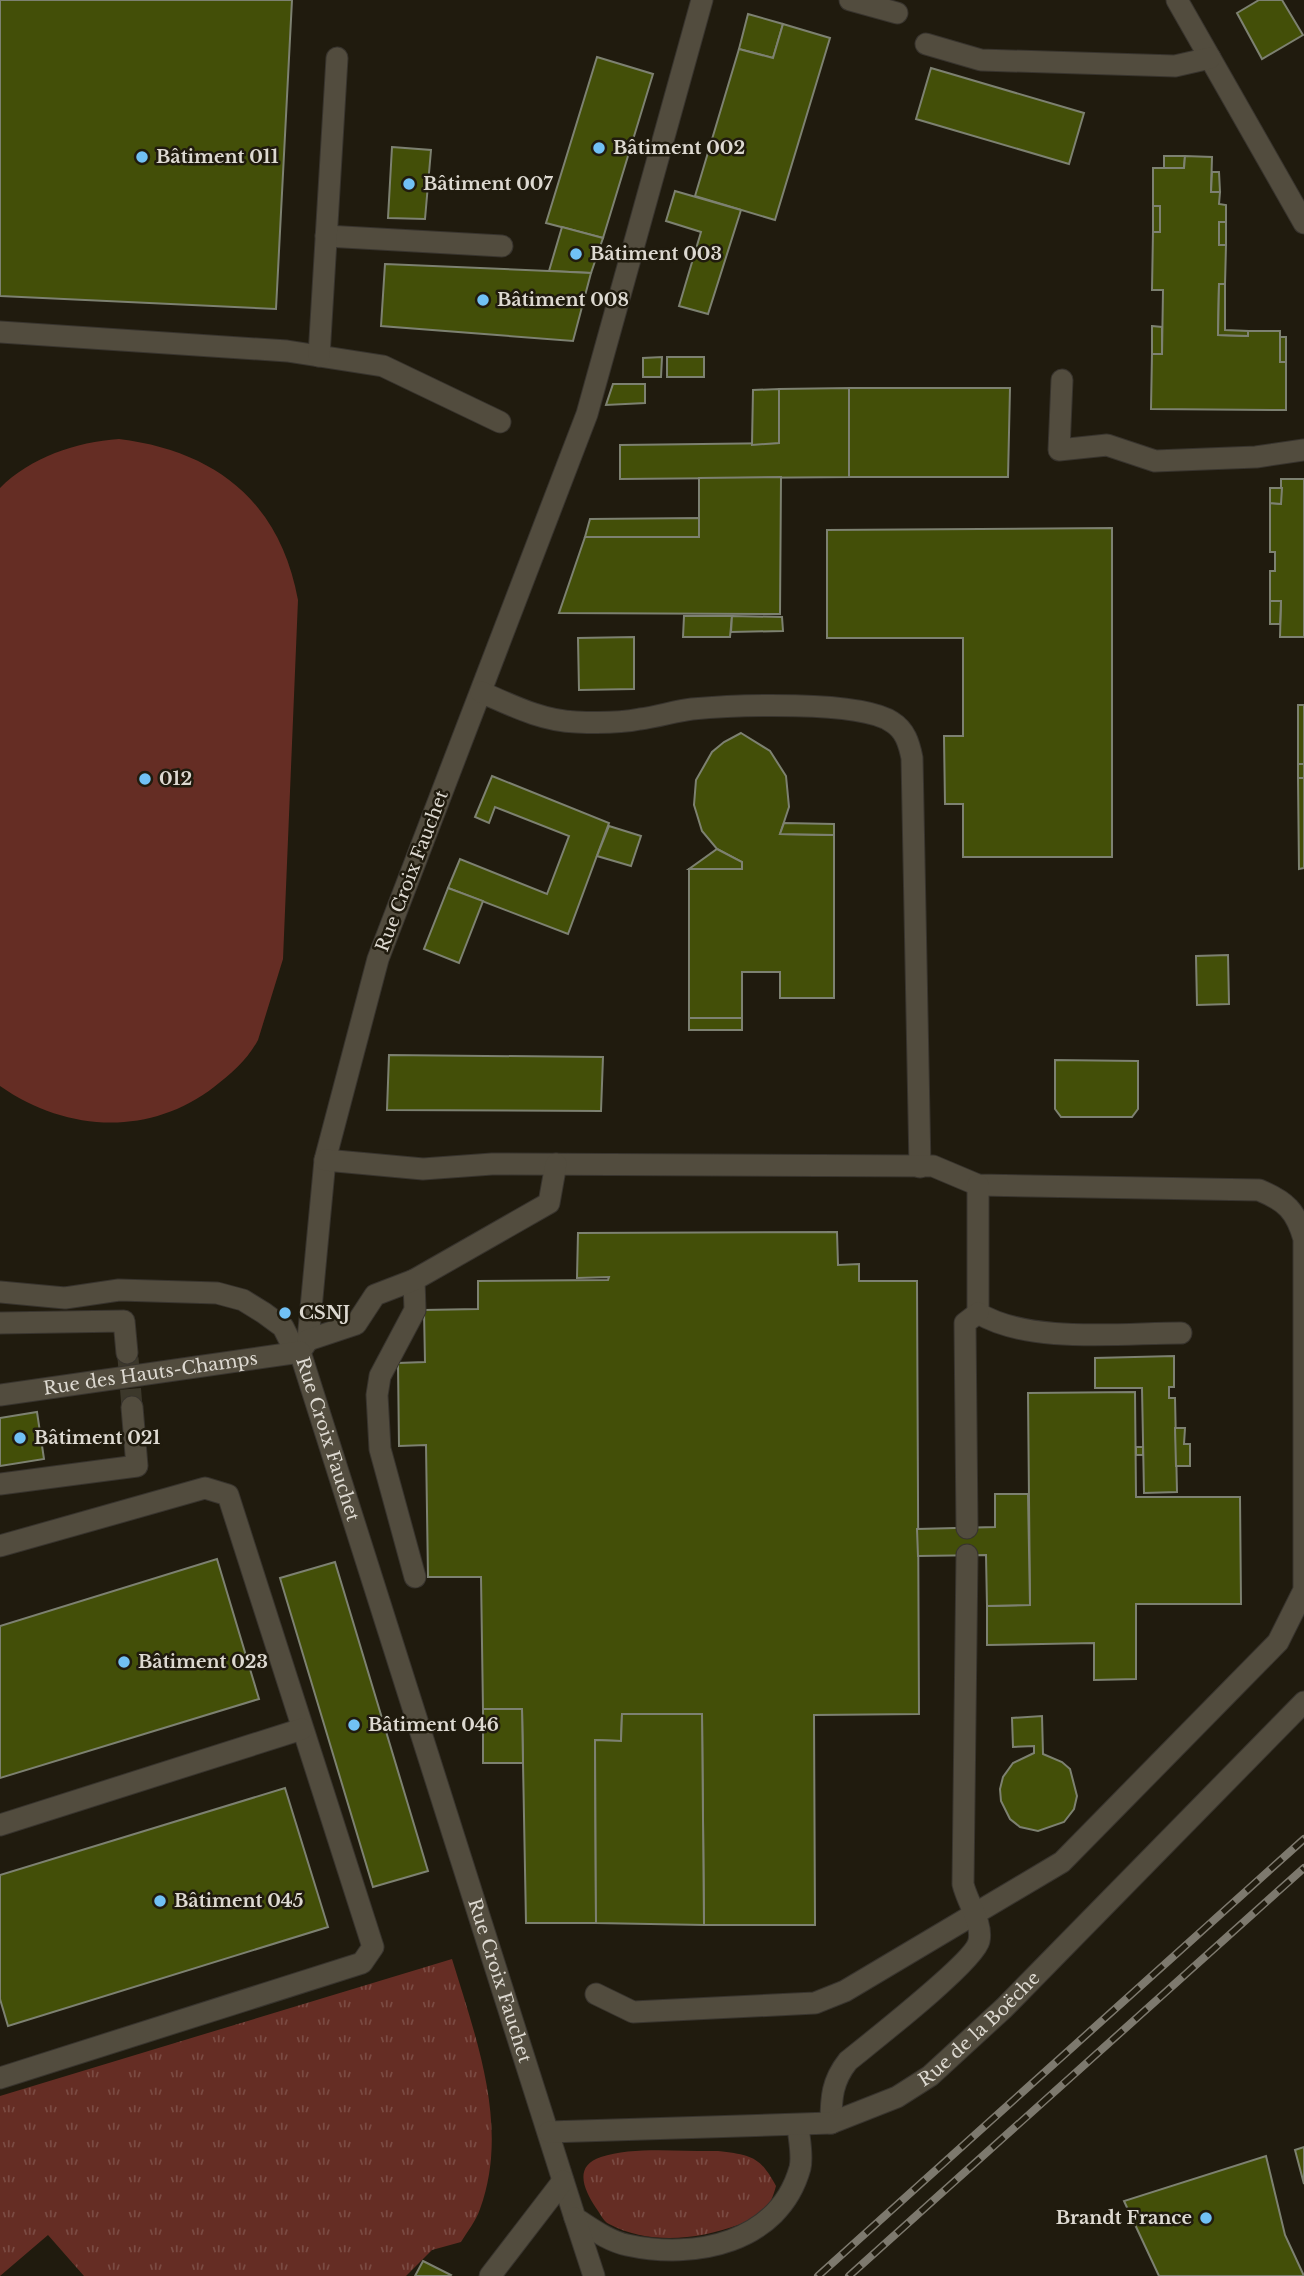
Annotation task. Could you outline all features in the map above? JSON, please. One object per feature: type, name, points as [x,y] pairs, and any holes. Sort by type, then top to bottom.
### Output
[{"type":"street","name":"Rue Croix Fauchet","points":[[594,2276],[301,1348],[325,1160],[378,959],[587,414],[702,0]]},
{"type":"street","points":[[849,0],[897,13]]},
{"type":"street","points":[[1177,0],[1304,223]]},
{"type":"street","points":[[926,44],[981,60],[1175,66],[1210,58]]},
{"type":"street","points":[[318,356],[337,58]]},
{"type":"street","points":[[326,236],[502,246]]},
{"type":"street","points":[[0,332],[287,351],[383,366],[500,422]]},
{"type":"street","points":[[1062,380],[1059,450],[1107,445],[1154,461],[1256,457],[1304,450]]},
{"type":"street","points":[[481,692],[539,716],[574,722],[637,720],[691,709],[813,706],[855,708],[891,720],[904,733],[912,758],[920,1167]]},
{"type":"street","points":[[325,1160],[423,1169],[556,1164],[933,1167],[978,1185],[1259,1190],[1284,1200],[1298,1218],[1304,1240],[1304,1590],[1278,1642],[1062,1862],[845,1991],[815,2003],[633,2012],[596,1994]]},
{"type":"street","name":"Rue des Hauts-Champs","points":[[0,1395],[301,1348],[356,1324],[375,1295],[414,1280],[549,1203],[556,1164]]},
{"type":"street","points":[[978,1185],[978,1313]]},
{"type":"street","points":[[414,1280],[415,1310],[380,1376],[377,1395],[380,1449],[415,1577]]},
{"type":"street","points":[[0,1292],[65,1298],[119,1290],[217,1293],[243,1300],[264,1312],[283,1327],[301,1348]]},
{"type":"street","points":[[978,1313],[993,1322],[1028,1332],[1181,1333]]},
{"type":"street","points":[[967,1528],[965,1323],[978,1313]]},
{"type":"street","points":[[0,1323],[124,1321],[127,1353]]},
{"type":"street","points":[[0,1484],[137,1466],[132,1407]]},
{"type":"street","points":[[0,1546],[205,1488],[228,1495],[373,1947],[362,1963],[0,2078]]},
{"type":"street","points":[[831,2123],[831,2095],[839,2073],[979,1944],[980,1932],[963,1884],[967,1555]]},
{"type":"street","name":"Rue de la Boëche","points":[[550,2132],[831,2123],[897,2097],[930,2076],[1004,2008],[1304,1702]]},
{"type":"street","points":[[0,1825],[302,1729]]},
{"type":"street","points":[[575,2218],[599,2234],[625,2245],[657,2249],[697,2248],[748,2236],[777,2213],[792,2190],[801,2166],[798,2126]]},
{"type":"street","points":[[490,2276],[563,2181]]},
{"type":"green space","name":"012","points":[[119,439],[154,445],[185,455],[214,469],[238,487],[259,509],[276,535],[289,565],[298,600],[283,959],[258,1040],[233,1071],[189,1103],[135,1121],[107,1122],[80,1120],[52,1113],[0,1086],[0,488],[26,468],[55,453]]},
{"type":"green space","points":[[452,1959],[471,2020],[486,2083],[492,2146],[488,2178],[478,2213],[461,2242],[432,2250],[406,2276],[84,2276],[48,2235],[0,2276],[0,2096]]},
{"type":"green space","points":[[643,2151],[718,2151],[753,2159],[765,2168],[776,2186],[767,2207],[754,2220],[690,2237],[657,2238],[640,2235],[607,2223],[585,2186],[584,2172],[587,2166],[601,2157]]},
{"type":"building","name":"Bâtiment 011","points":[[0,0],[292,0],[276,309],[0,296]]},
{"type":"building","points":[[1259,0],[1282,0],[1303,35],[1262,59],[1237,13]]},
{"type":"building","points":[[748,14],[783,24],[773,58],[739,49]]},
{"type":"building","points":[[783,24],[830,38],[775,220],[695,196],[739,49],[773,58]]},
{"type":"building","name":"Bâtiment 002","points":[[597,57],[653,74],[603,238],[546,223]]},
{"type":"building","points":[[931,68],[1084,113],[1069,164],[916,119]]},
{"type":"building","name":"Bâtiment 007","points":[[392,147],[431,150],[425,219],[388,218]]},
{"type":"building","points":[[1164,156],[1185,156],[1184,168],[1164,169]]},
{"type":"building","points":[[1185,156],[1212,157],[1211,192],[1220,192],[1219,204],[1226,205],[1226,222],[1219,222],[1219,245],[1226,245],[1225,284],[1219,284],[1218,335],[1248,336],[1248,331],[1280,331],[1280,362],[1286,362],[1286,410],[1151,409],[1152,354],[1162,354],[1163,290],[1152,290],[1153,232],[1160,232],[1160,206],[1153,206],[1153,168],[1184,168]]},
{"type":"building","points":[[1212,172],[1219,172],[1220,192],[1211,192]]},
{"type":"building","points":[[675,191],[741,210],[708,314],[679,306],[701,232],[666,221]]},
{"type":"building","points":[[1153,206],[1160,206],[1160,232],[1153,232]]},
{"type":"building","points":[[1219,222],[1226,222],[1226,245],[1219,245]]},
{"type":"building","name":"Bâtiment 003","points":[[562,227],[603,238],[591,273],[549,271]]},
{"type":"building","name":"Bâtiment 008","points":[[385,264],[591,273],[573,341],[381,326]]},
{"type":"building","points":[[1219,284],[1225,284],[1225,330],[1248,331],[1248,336],[1218,335]]},
{"type":"building","points":[[1152,326],[1162,327],[1162,354],[1152,354]]},
{"type":"building","points":[[1280,337],[1286,337],[1286,362],[1280,362]]},
{"type":"building","points":[[662,357],[661,377],[643,377],[643,358]]},
{"type":"building","points":[[667,357],[704,357],[704,377],[667,377]]},
{"type":"building","points":[[613,384],[645,384],[645,403],[606,405]]},
{"type":"building","points":[[849,388],[849,477],[620,479],[620,445],[779,443],[779,389]]},
{"type":"building","points":[[849,388],[1010,388],[1008,477],[849,477]]},
{"type":"building","points":[[779,389],[779,443],[752,445],[753,390]]},
{"type":"building","points":[[781,477],[780,614],[559,613],[585,537],[699,537],[699,478]]},
{"type":"building","points":[[1281,479],[1304,479],[1304,637],[1280,637],[1281,601],[1270,601],[1270,571],[1275,571],[1275,552],[1270,552],[1270,503],[1281,504]]},
{"type":"building","points":[[1270,488],[1282,488],[1281,504],[1270,503]]},
{"type":"building","points":[[699,518],[699,537],[585,537],[590,519]]},
{"type":"building","points":[[1112,528],[1112,857],[963,857],[963,804],[945,804],[944,736],[963,736],[963,638],[827,638],[827,530]]},
{"type":"building","points":[[1270,601],[1281,601],[1280,624],[1270,624]]},
{"type":"building","points":[[684,616],[732,616],[730,637],[683,637]]},
{"type":"building","points":[[732,616],[782,617],[783,631],[731,632]]},
{"type":"building","points":[[634,637],[634,689],[579,690],[578,638]]},
{"type":"building","points":[[1298,705],[1304,705],[1304,764],[1298,764]]},
{"type":"building","points":[[741,733],[770,751],[786,776],[789,807],[780,834],[834,835],[834,998],[780,998],[780,972],[742,972],[742,1018],[689,1018],[689,869],[742,869],[742,862],[717,849],[702,831],[694,805],[696,780],[712,752]]},
{"type":"building","points":[[1298,764],[1304,764],[1304,778],[1298,778]]},
{"type":"building","points":[[492,776],[609,823],[568,934],[448,888],[460,859],[547,894],[569,836],[495,807],[489,823],[475,817]]},
{"type":"building","points":[[1298,778],[1304,778],[1304,868],[1299,869]]},
{"type":"building","points":[[784,823],[834,824],[834,835],[780,834]]},
{"type":"building","points":[[609,826],[641,836],[631,866],[597,856]]},
{"type":"building","points":[[717,849],[742,862],[742,869],[689,869]]},
{"type":"building","points":[[448,888],[483,901],[459,963],[424,949]]},
{"type":"building","points":[[1228,955],[1229,1004],[1197,1005],[1196,956]]},
{"type":"building","points":[[689,1018],[742,1018],[742,1030],[689,1030]]},
{"type":"building","points":[[389,1055],[603,1057],[601,1111],[387,1110]]},
{"type":"building","points":[[1055,1060],[1138,1061],[1138,1109],[1132,1117],[1061,1117],[1055,1109]]},
{"type":"building","points":[[837,1232],[838,1265],[859,1264],[859,1281],[917,1281],[919,1714],[814,1715],[815,1925],[704,1925],[702,1714],[622,1714],[621,1741],[595,1740],[596,1923],[526,1923],[522,1709],[483,1709],[481,1577],[428,1577],[426,1445],[399,1446],[398,1363],[425,1362],[424,1310],[478,1309],[478,1281],[608,1280],[609,1277],[577,1278],[578,1233]]},
{"type":"building","points":[[1174,1356],[1174,1387],[1169,1387],[1169,1398],[1175,1398],[1177,1492],[1144,1493],[1142,1388],[1095,1388],[1095,1358]]},
{"type":"building","points":[[1135,1392],[1136,1497],[1240,1497],[1241,1604],[1136,1604],[1136,1679],[1094,1680],[1094,1643],[987,1645],[987,1606],[1030,1605],[1028,1393]]},
{"type":"building","name":"Bâtiment 021","points":[[37,1412],[44,1459],[0,1466],[0,1418]]},
{"type":"building","points":[[1175,1428],[1185,1428],[1184,1444],[1190,1444],[1190,1466],[1176,1466]]},
{"type":"building","points":[[1136,1447],[1143,1447],[1143,1455],[1136,1455]]},
{"type":"building","points":[[995,1494],[1028,1494],[1030,1605],[987,1606],[986,1555],[918,1556],[917,1529],[995,1527]]},
{"type":"building","name":"Bâtiment 023","points":[[217,1559],[259,1699],[0,1778],[0,1626]]},
{"type":"building","name":"Bâtiment 046","points":[[335,1562],[428,1871],[373,1887],[280,1578]]},
{"type":"building","points":[[483,1709],[522,1709],[523,1763],[483,1763]]},
{"type":"building","points":[[622,1714],[702,1714],[704,1925],[596,1923],[595,1740],[621,1741]]},
{"type":"building","points":[[1042,1716],[1043,1754],[1062,1762],[1070,1769],[1077,1796],[1074,1809],[1064,1822],[1038,1831],[1020,1827],[1010,1819],[1001,1801],[1000,1789],[1003,1777],[1013,1763],[1034,1753],[1034,1746],[1013,1747],[1012,1718]]},
{"type":"building","name":"Bâtiment 045","points":[[285,1788],[328,1927],[8,2026],[0,1999],[0,1875]]},
{"type":"building","points":[[1304,2147],[1304,2184],[1295,2150]]},
{"type":"building","name":"Brandt France","points":[[1266,2156],[1285,2235],[1304,2276],[1159,2276],[1124,2201]]},
{"type":"building","points":[[423,2261],[451,2275],[415,2276]]},
{"type":"tunnel","points":[[128,1358],[132,1407]]},
{"type":"railway","points":[[818,2276],[1304,1839]]},
{"type":"railway","points":[[849,2276],[1304,1868]]},
{"type":"place","name":"Bâtiment 002","points":[[599,148]]},
{"type":"place","name":"Bâtiment 011","points":[[142,157]]},
{"type":"place","name":"Bâtiment 007","points":[[409,184]]},
{"type":"place","name":"Bâtiment 003","points":[[576,254]]},
{"type":"place","name":"Bâtiment 008","points":[[483,300]]},
{"type":"place","name":"012","points":[[145,779]]},
{"type":"place","name":"CSNJ","points":[[285,1313]]},
{"type":"place","name":"Bâtiment 021","points":[[20,1438]]},
{"type":"place","name":"Bâtiment 023","points":[[124,1662]]},
{"type":"place","name":"Bâtiment 046","points":[[354,1725]]},
{"type":"place","name":"Bâtiment 045","points":[[160,1901]]},
{"type":"place","name":"Brandt France","points":[[1206,2218]]}]
